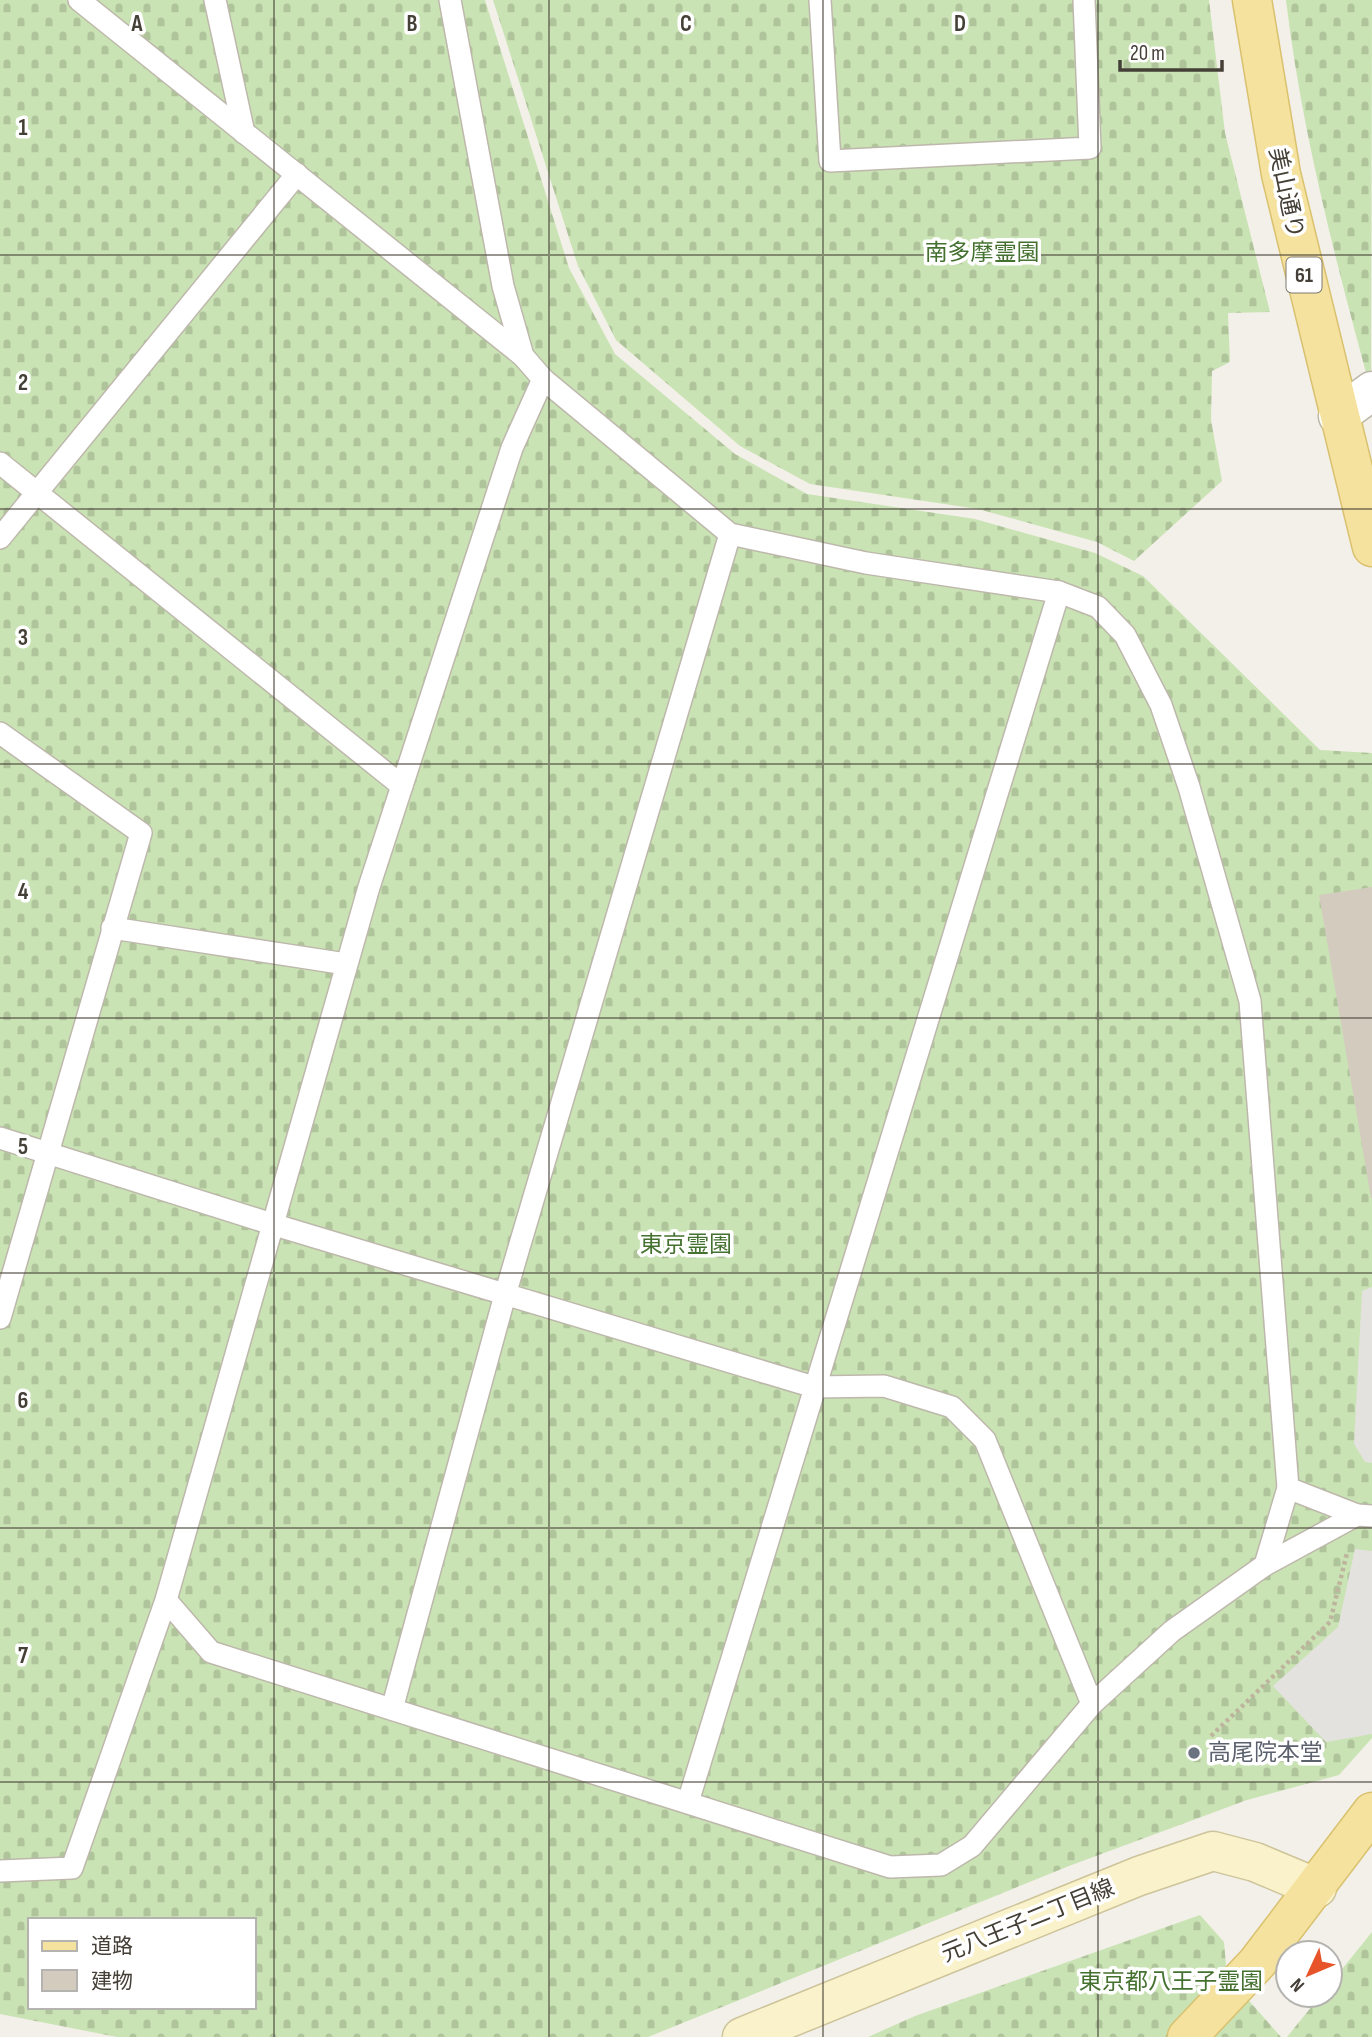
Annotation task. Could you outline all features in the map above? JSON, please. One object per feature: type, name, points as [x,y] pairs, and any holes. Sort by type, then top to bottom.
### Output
[{"type":"main road","name":"美山通り","points":[[1252,0],[1281,174],[1372,547]]},
{"type":"main road","points":[[1187,2037],[1257,1962],[1317,1888],[1372,1812]]},
{"type":"street","points":[[1338,416],[1372,391]]},
{"type":"street","name":"元八王子二丁目線","points":[[742,2037],[1139,1876],[1213,1851],[1255,1862],[1317,1888]]},
{"type":"lane","points":[[79,0],[523,356],[543,379],[730,534],[866,563],[1059,592],[1098,607],[1125,635],[1161,705],[1214,865],[1250,1001],[1288,1488],[1265,1564]]},
{"type":"lane","points":[[215,0],[244,133]]},
{"type":"lane","points":[[450,0],[503,286],[523,356]]},
{"type":"lane","points":[[820,0],[830,161],[1090,148],[1084,0]]},
{"type":"lane","points":[[0,538],[297,174]]},
{"type":"lane","points":[[0,1871],[72,1868],[166,1600],[275,1225],[346,964],[402,786],[512,448],[543,379]]},
{"type":"lane","points":[[0,463],[402,786]]},
{"type":"lane","points":[[392,1709],[505,1295],[730,534]]},
{"type":"lane","points":[[688,1802],[1059,592]]},
{"type":"lane","points":[[0,733],[141,833],[46,1152],[0,1318]]},
{"type":"lane","points":[[112,928],[346,964]]},
{"type":"lane","points":[[0,1138],[275,1225],[814,1388],[884,1386],[952,1407],[985,1440],[1093,1704]]},
{"type":"lane","points":[[1288,1488],[1365,1515]]},
{"type":"lane","points":[[166,1600],[211,1652],[890,1867],[941,1865],[972,1846],[1093,1704],[1172,1631],[1265,1564],[1365,1515]]},
{"type":"path","points":[[1211,1736],[1330,1622],[1365,1515]]},
{"type":"green space","name":"東京霊園","points":[[0,0],[485,0],[569,268],[615,354],[735,454],[807,494],[975,519],[1095,553],[1143,576],[1320,750],[1372,753],[1372,1738],[1339,1775],[1247,1800],[1069,1866],[648,2037],[117,2037],[0,2014]]},
{"type":"green space","name":"南多摩霊園","points":[[493,0],[1209,0],[1225,133],[1270,312],[1228,313],[1230,362],[1212,371],[1211,420],[1222,481],[1134,561],[1097,542],[978,509],[810,484],[740,446],[616,340],[578,266]]},
{"type":"green space","points":[[1286,0],[1372,0],[1371,391],[1311,149]]},
{"type":"green space","name":"東京都八王子霊園","points":[[1200,1915],[1224,1942],[1227,1976],[1281,2037],[868,2037],[915,2016]]},
{"type":"green space","name":"東京都八王子霊園","points":[[1372,1932],[1372,2037],[1287,2037],[1310,2009],[1344,2009],[1344,1967]]},
{"type":"shaded area","points":[[1372,1287],[1372,1463],[1365,1462],[1354,1444],[1362,1291]]},
{"type":"shaded area","points":[[1355,1549],[1372,1551],[1372,1734],[1326,1742],[1273,1686],[1338,1627]]},
{"type":"building","points":[[1372,887],[1372,1198],[1371,1198],[1319,895]]},
{"type":"place","name":"高尾院本堂","points":[[1194,1753]]}]
